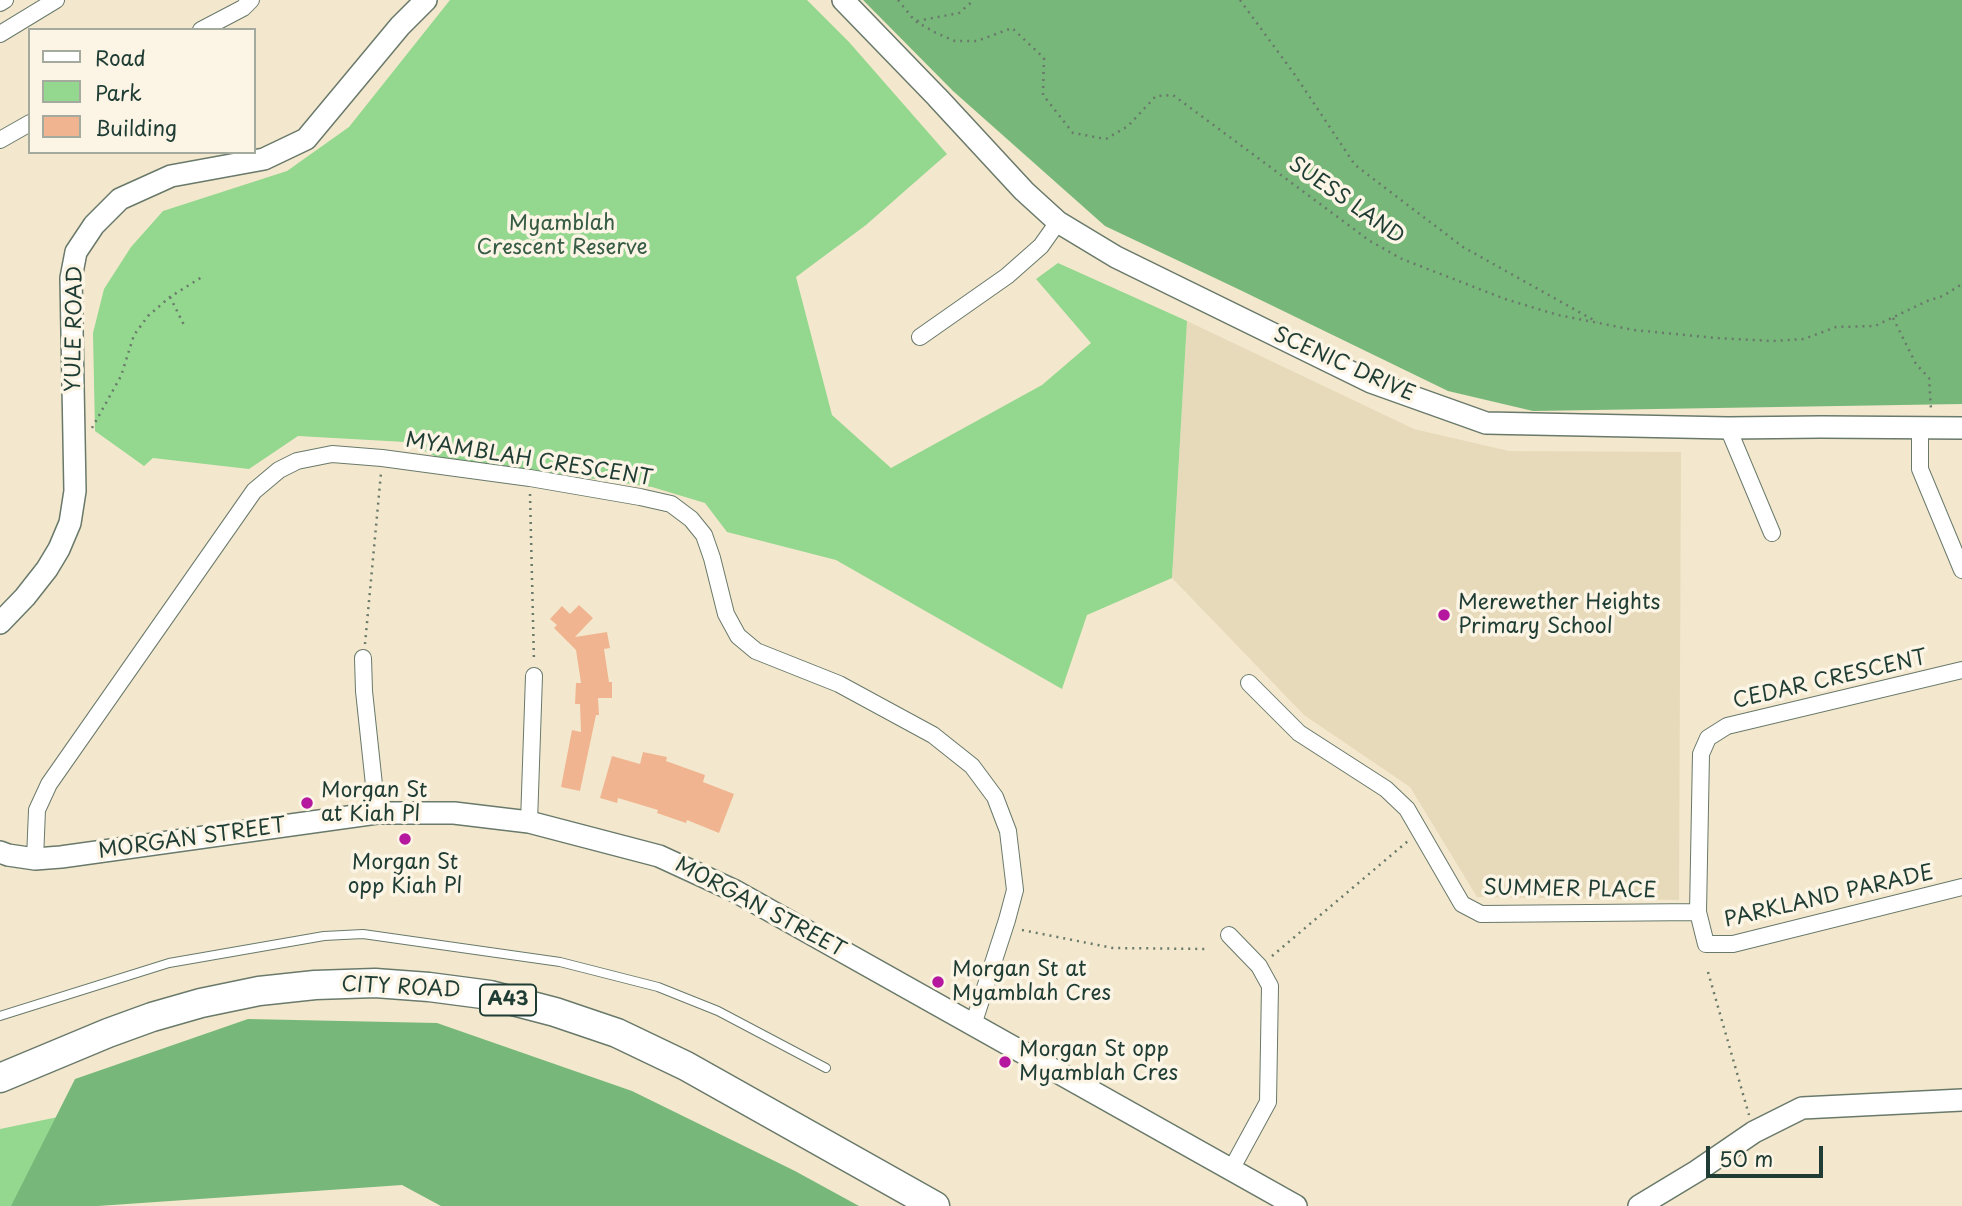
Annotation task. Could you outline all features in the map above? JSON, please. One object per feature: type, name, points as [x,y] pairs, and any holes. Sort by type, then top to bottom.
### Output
[{"type":"highway","name":"CITY ROAD","points":[[0,1077],[152,1017],[259,991],[315,985],[375,983],[490,995],[555,1012],[617,1033],[686,1066],[934,1206]]},
{"type":"street","points":[[0,3],[5,0]]},
{"type":"street","points":[[0,34],[56,0]]},
{"type":"street","points":[[205,28],[243,8],[251,0]]},
{"type":"street","name":"YULE ROAD","points":[[0,623],[26,597],[47,569],[60,549],[70,523],[75,491],[71,278],[76,252],[88,234],[120,199],[171,176],[264,159],[306,139],[400,26],[426,0]]},
{"type":"street","name":"SCENIC DRIVE","points":[[844,0],[1024,191],[1058,222],[1116,257],[1371,382],[1486,423],[1728,428],[1962,428]]},
{"type":"street","points":[[0,140],[28,124]]},
{"type":"street","points":[[920,337],[1007,276],[1041,246],[1058,222]]},
{"type":"street","points":[[1728,428],[1772,533]]},
{"type":"street","points":[[1926,428],[1920,469],[1962,570]]},
{"type":"street","name":"MYAMBLAH CRESCENT","points":[[35,859],[37,810],[49,784],[254,492],[279,470],[297,461],[332,454],[530,478],[640,497],[671,504],[691,519],[704,535],[726,614],[738,636],[757,651],[839,684],[933,735],[972,766],[995,797],[1009,831],[1015,890],[973,1024]]},
{"type":"street","points":[[363,658],[377,813]]},
{"type":"street","name":"CEDAR CRESCENT","points":[[1706,944],[1698,912],[1701,754],[1709,738],[1727,726],[1962,670]]},
{"type":"street","points":[[529,822],[534,676]]},
{"type":"street","name":"SUMMER PLACE","points":[[1249,683],[1299,733],[1386,789],[1407,809],[1462,904],[1481,914],[1698,912]]},
{"type":"street","name":"MORGAN STREET","points":[[0,852],[35,859],[61,857],[377,813],[454,813],[529,822],[659,856],[735,891],[1296,1206]]},
{"type":"street","name":"PARKLAND PARADE","points":[[1706,944],[1733,944],[1962,887]]},
{"type":"street","points":[[1229,935],[1259,966],[1270,986],[1268,1102],[1231,1168]]},
{"type":"street","points":[[1639,1206],[1754,1132],[1802,1108],[1962,1100]]},
{"type":"lane","points":[[0,1016],[169,963],[324,936],[363,934],[560,962],[658,987],[718,1011],[826,1068]]},
{"type":"path","name":"SUESS LAND","points":[[898,0],[915,21],[955,41],[976,41],[1012,28],[1044,58],[1043,95],[1073,133],[1106,139],[1128,126],[1156,96],[1173,96],[1370,241],[1402,259],[1505,299],[1558,315],[1634,330],[1716,338],[1773,341],[1804,339],[1836,327],[1875,326],[1927,300],[1943,296],[1962,284]]},
{"type":"path","points":[[915,21],[959,13],[974,0]]},
{"type":"path","points":[[1240,0],[1295,75],[1354,165],[1462,247],[1600,323]]},
{"type":"path","points":[[90,435],[121,376],[134,335],[148,316],[170,297],[202,277]]},
{"type":"path","points":[[170,297],[185,327]]},
{"type":"path","points":[[1893,318],[1916,364],[1929,378],[1926,428]]},
{"type":"path","points":[[363,658],[382,458]]},
{"type":"path","points":[[530,478],[534,676]]},
{"type":"path","points":[[1272,956],[1410,839]]},
{"type":"path","points":[[1021,930],[1113,948],[1209,948]]},
{"type":"path","points":[[1708,972],[1754,1132]]},
{"type":"shaded area","name":"Merewether Heights Primary School","points":[[1187,321],[1414,429],[1509,451],[1681,452],[1679,900],[1477,897],[1410,787],[1304,715],[1172,578]]},
{"type":"green space","name":"Myamblah Crescent Reserve","points":[[450,0],[807,0],[849,42],[947,154],[866,225],[796,277],[832,415],[891,468],[1042,385],[1091,343],[1036,279],[1058,263],[1187,321],[1172,578],[1087,615],[1062,689],[836,560],[727,532],[705,503],[652,487],[437,457],[405,442],[298,436],[249,469],[153,458],[144,466],[95,431],[93,333],[104,289],[131,247],[163,211],[287,171],[349,127]]},
{"type":"green space","points":[[863,0],[1962,0],[1962,404],[1533,411],[1448,391],[1105,226],[953,91]]},
{"type":"green space","points":[[248,1019],[437,1023],[632,1091],[795,1171],[859,1206],[441,1206],[402,1185],[98,1206],[11,1206],[75,1079]]},
{"type":"green space","points":[[87,1111],[98,1206],[0,1206],[0,1129]]},
{"type":"building","points":[[579,605],[593,618],[575,637],[607,632],[610,648],[604,649],[609,682],[612,682],[612,698],[598,698],[599,715],[596,715],[580,791],[561,787],[572,730],[581,732],[580,704],[575,704],[576,683],[581,683],[576,650],[554,628],[557,625],[550,619],[562,606],[570,614]]},
{"type":"building","points":[[643,752],[667,757],[666,761],[705,775],[703,782],[734,794],[719,833],[618,798],[617,803],[600,798],[612,756],[640,764]]},
{"type":"place","name":"Merewether Heights Primary School","points":[[1444,615]]},
{"type":"place","name":"Morgan St at Kiah Pl","points":[[307,803]]},
{"type":"place","name":"Morgan St opp Kiah Pl","points":[[405,839]]},
{"type":"place","name":"Morgan St at Myamblah Cres","points":[[938,982]]},
{"type":"place","name":"Morgan St opp Myamblah Cres","points":[[1005,1062]]}]
